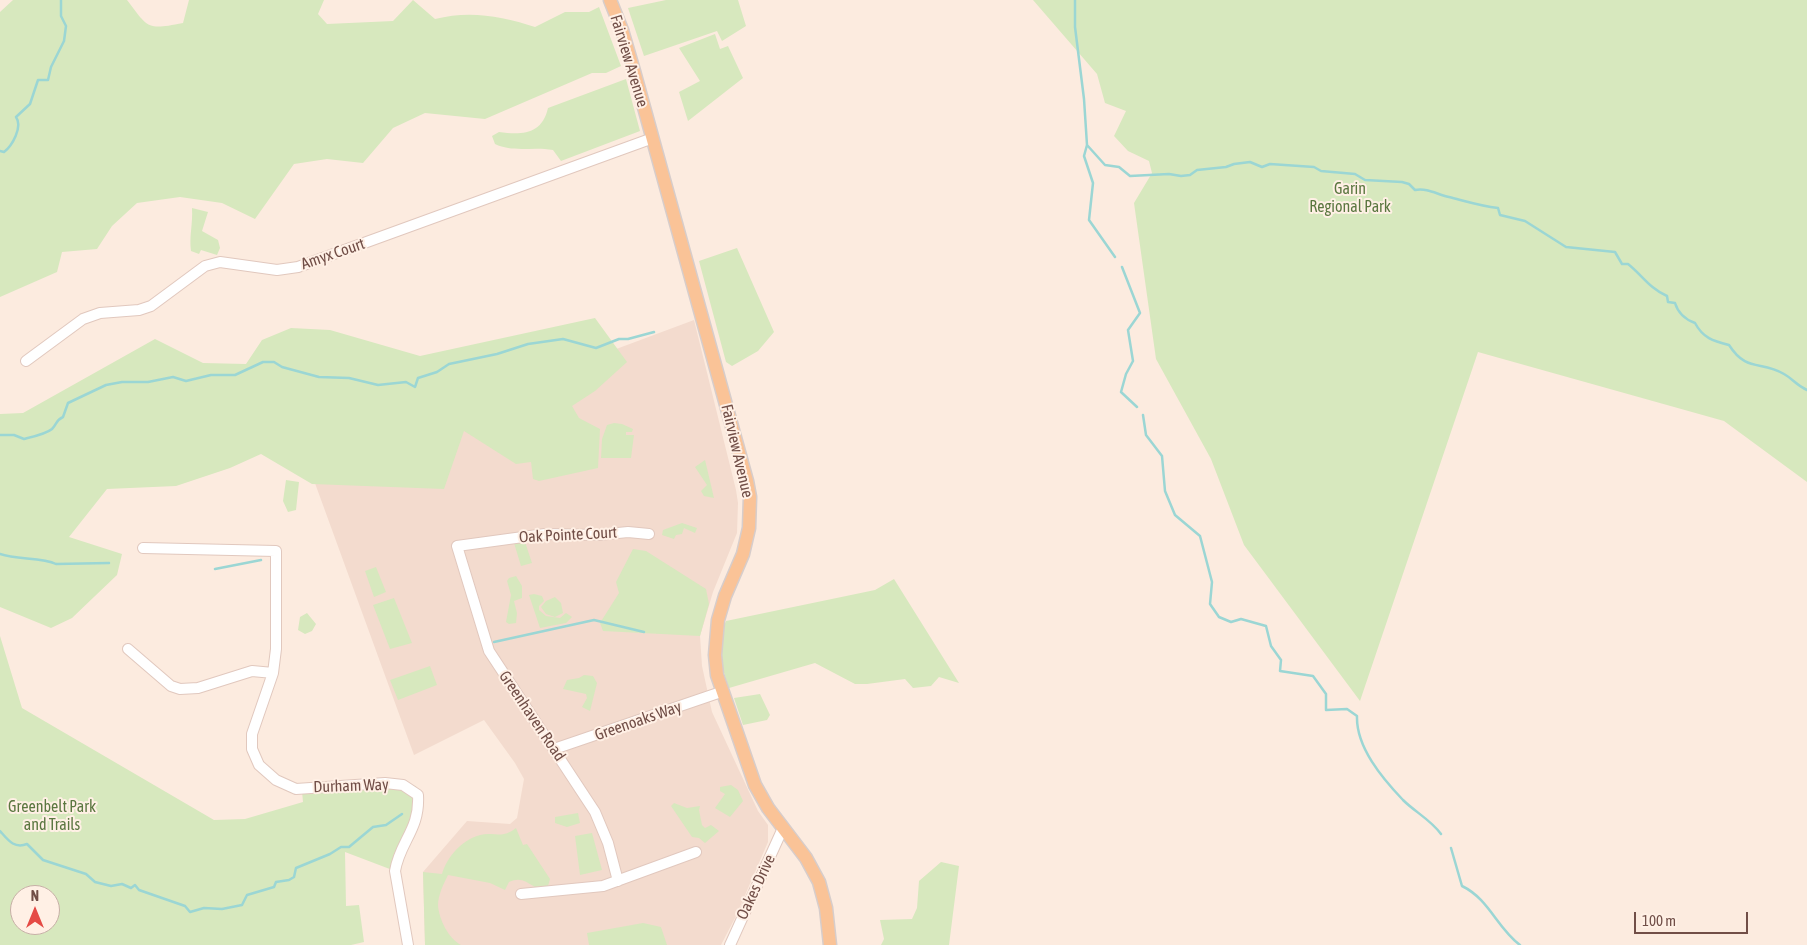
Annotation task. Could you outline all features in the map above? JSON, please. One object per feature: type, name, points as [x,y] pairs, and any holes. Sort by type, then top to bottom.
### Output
[{"type":"main road","name":"Fairview Avenue","points":[[610,0],[622,30],[653,138],[750,497],[746,543],[725,596],[717,626],[716,665],[721,692],[755,785],[783,828],[806,858],[819,882],[826,908],[830,945]]},
{"type":"street","name":"Amyx Court","points":[[26,361],[83,319],[100,313],[140,310],[151,306],[204,266],[220,262],[276,270],[298,267],[653,138]]},
{"type":"street","name":"Oak Pointe Court","points":[[457,546],[545,534],[598,535],[628,532],[649,534]]},
{"type":"street","name":"Greenhaven Road","points":[[457,546],[489,651],[595,812],[608,843],[618,881]]},
{"type":"street","name":"Durham Way","points":[[143,548],[276,551],[276,649],[273,672],[252,734],[252,749],[259,765],[276,780],[296,789],[386,783],[403,785],[418,796],[419,812],[415,826],[397,859],[395,871],[408,945]]},
{"type":"street","points":[[128,649],[171,686],[180,689],[198,688],[252,671],[273,672]]},
{"type":"street","name":"Greenoaks Way","points":[[554,750],[721,692]]},
{"type":"street","name":"Oakes Drive","points":[[730,945],[783,828]]},
{"type":"street","points":[[521,894],[603,886],[696,852]]},
{"type":"shaded area","points":[[694,320],[738,503],[737,533],[713,592],[700,636],[702,666],[712,712],[758,811],[768,825],[768,842],[736,916],[721,945],[425,945],[423,872],[467,821],[510,824],[517,818],[524,779],[515,763],[484,720],[414,755],[308,464]]},
{"type":"green space","points":[[13,0],[127,0],[145,22],[155,26],[183,23],[189,0],[324,0],[318,14],[327,24],[393,21],[413,0],[435,19],[460,15],[498,17],[535,27],[565,12],[589,12],[599,7],[621,66],[606,73],[592,73],[485,119],[425,113],[393,128],[363,163],[327,159],[294,164],[255,219],[222,203],[180,197],[137,203],[112,226],[97,249],[62,252],[57,272],[0,297],[0,12]]},
{"type":"green space","points":[[666,0],[738,0],[746,26],[722,41],[717,31],[644,56],[628,8]]},
{"type":"green space","name":"Garin Regional Park","points":[[1033,0],[1807,0],[1807,482],[1724,421],[1478,352],[1360,701],[1244,545],[1211,459],[1156,359],[1134,203],[1152,173],[1149,161],[1128,151],[1114,136],[1126,111],[1105,103],[1097,74]]},
{"type":"green space","points":[[715,34],[720,49],[728,46],[743,78],[688,121],[679,92],[700,81],[679,48]]},
{"type":"green space","points":[[626,79],[640,131],[561,161],[553,150],[516,149],[495,144],[492,136],[499,132],[523,133],[530,131],[541,124],[548,108]]},
{"type":"green space","points":[[192,208],[208,212],[202,231],[218,240],[220,248],[217,255],[201,250],[199,254],[191,251]]},
{"type":"green space","points":[[737,248],[774,332],[758,351],[732,366],[726,362],[699,261]]},
{"type":"green space","points":[[595,318],[627,362],[595,391],[572,406],[579,418],[600,429],[598,468],[539,481],[533,479],[531,462],[516,464],[464,431],[444,489],[312,484],[261,454],[230,468],[176,486],[107,489],[69,537],[122,554],[117,575],[72,618],[51,628],[0,607],[0,414],[23,413],[155,339],[203,363],[246,364],[262,340],[291,328],[330,330],[420,356]]},
{"type":"green space","points":[[614,423],[633,429],[632,432],[626,432],[626,435],[634,435],[631,458],[601,458],[602,439],[607,425]]},
{"type":"green space","points":[[705,460],[714,498],[704,496],[701,491],[707,485],[695,467]]},
{"type":"green space","points":[[286,480],[299,482],[296,510],[288,512],[283,501]]},
{"type":"green space","points":[[682,523],[697,528],[695,533],[684,528],[682,534],[676,535],[674,539],[662,535],[663,530]]},
{"type":"green space","points":[[525,542],[532,563],[521,566],[514,543]]},
{"type":"green space","points":[[633,549],[646,551],[706,589],[709,604],[700,636],[603,631],[600,623],[619,593],[616,582]]},
{"type":"green space","points":[[376,567],[386,592],[374,597],[365,571]]},
{"type":"green space","points":[[516,576],[522,586],[522,598],[514,601],[517,613],[516,623],[509,624],[506,622],[511,595],[507,581],[509,578]]},
{"type":"green space","points":[[894,579],[959,683],[939,677],[931,686],[913,688],[905,679],[855,684],[815,663],[729,688],[720,655],[721,639],[726,621],[875,590]]},
{"type":"green space","points":[[529,595],[542,596],[544,601],[539,606],[539,610],[546,616],[560,618],[566,613],[572,617],[566,623],[540,628]]},
{"type":"green space","points":[[555,597],[561,603],[563,613],[555,617],[546,614],[541,607],[546,601]]},
{"type":"green space","points":[[394,598],[412,643],[390,649],[373,605]]},
{"type":"green space","points":[[307,613],[316,624],[312,631],[305,634],[298,630],[300,617]]},
{"type":"green space","name":"Greenbelt Park and Trails","points":[[0,636],[22,708],[214,820],[245,819],[303,802],[302,791],[385,783],[416,786],[419,802],[395,871],[345,852],[346,906],[359,905],[364,942],[351,945],[0,945]]},
{"type":"green space","points":[[430,666],[437,685],[398,700],[390,680]]},
{"type":"green space","points":[[584,675],[593,676],[597,683],[590,711],[582,707],[587,698],[586,694],[563,689],[567,680]]},
{"type":"green space","points":[[760,694],[770,715],[767,720],[743,725],[734,698]]},
{"type":"green space","points":[[731,785],[738,790],[743,801],[730,817],[715,808],[725,794],[720,791],[720,787]]},
{"type":"green space","points":[[674,803],[687,808],[700,806],[702,825],[705,828],[711,825],[719,831],[705,843],[699,838],[692,837],[671,806]]},
{"type":"green space","points":[[578,813],[580,823],[567,827],[555,823],[555,817]]},
{"type":"green space","points":[[516,828],[523,845],[527,844],[550,879],[548,886],[535,887],[525,881],[516,880],[509,882],[505,890],[490,883],[448,875],[439,897],[438,905],[442,922],[448,933],[461,945],[425,945],[423,872],[442,874],[454,852],[467,841],[482,834],[504,834]]},
{"type":"green space","points":[[592,833],[602,870],[580,875],[575,836]]},
{"type":"green space","points":[[941,862],[959,866],[949,945],[881,945],[884,939],[880,920],[912,919],[917,908],[919,881]]},
{"type":"green space","points":[[643,923],[661,927],[667,945],[589,945],[587,933]]},
{"type":"waterway","points":[[0,151],[4,152],[13,141],[18,126],[16,117],[30,104],[38,80],[48,80],[51,67],[64,41],[66,26],[61,16],[61,0]]},
{"type":"waterway","points":[[1075,0],[1075,27],[1084,99],[1087,145],[1084,156],[1093,183],[1089,220],[1115,257]]},
{"type":"waterway","points":[[1087,145],[1105,165],[1119,167],[1130,176],[1190,175],[1197,170],[1250,162],[1262,167],[1270,164],[1314,167],[1321,171],[1355,174],[1365,180],[1402,182],[1409,184],[1415,190],[1428,191],[1498,208],[1500,215],[1525,221],[1566,247],[1615,252],[1622,264],[1628,264],[1650,285],[1667,296],[1668,302],[1675,303],[1682,315],[1695,323],[1705,335],[1713,340],[1729,345],[1736,354],[1748,363],[1776,370],[1807,390]]},
{"type":"waterway","points":[[1122,267],[1140,313],[1128,330],[1133,361],[1126,374],[1121,392],[1137,407]]},
{"type":"waterway","points":[[0,435],[14,435],[24,439],[46,432],[52,429],[63,417],[68,403],[106,385],[122,382],[148,382],[173,377],[186,381],[211,375],[235,375],[263,362],[274,362],[282,367],[319,377],[349,378],[378,385],[406,382],[415,387],[418,378],[437,372],[449,364],[497,354],[528,344],[563,339],[596,348],[619,339],[628,339],[654,332]]},
{"type":"waterway","points":[[1143,415],[1146,435],[1162,456],[1165,491],[1175,515],[1200,536],[1212,582],[1210,604],[1219,617],[1231,622],[1241,619],[1266,626],[1271,646],[1281,660],[1280,671],[1313,676],[1326,694],[1326,710],[1347,709],[1357,716],[1361,739],[1379,772],[1403,800],[1433,824],[1441,834]]},
{"type":"waterway","points":[[0,554],[44,560],[56,564],[109,563]]},
{"type":"waterway","points":[[215,569],[261,560]]},
{"type":"waterway","points":[[494,642],[594,620],[644,632]]},
{"type":"waterway","points":[[0,831],[15,844],[27,844],[43,860],[86,874],[95,882],[111,886],[122,884],[131,888],[135,885],[139,890],[185,906],[190,912],[204,908],[222,909],[242,905],[247,895],[274,887],[276,882],[289,880],[294,877],[296,868],[330,854],[341,847],[349,847],[373,827],[386,825],[402,814]]},
{"type":"waterway","points":[[1451,848],[1462,886],[1479,898],[1520,945]]}]
